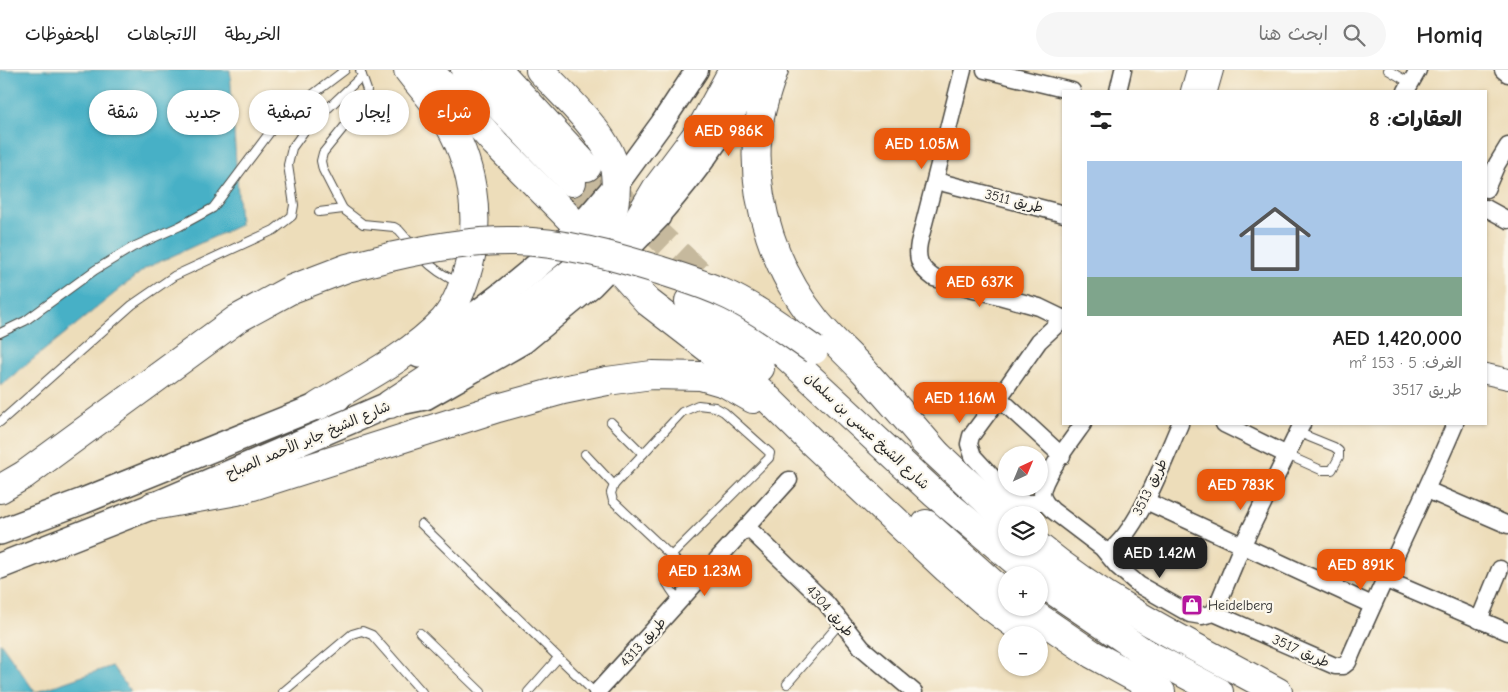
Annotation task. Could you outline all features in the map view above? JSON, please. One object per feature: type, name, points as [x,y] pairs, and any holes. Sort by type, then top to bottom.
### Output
[{"type":"highway","points":[[318,406],[390,363],[420,342],[444,319],[455,304],[471,256],[475,228],[474,201],[461,150],[446,119],[408,70]]},
{"type":"highway","points":[[429,70],[495,143],[579,228],[624,244]]},
{"type":"highway","points":[[465,70],[580,174],[498,70]]},
{"type":"highway","points":[[540,70],[583,116],[607,148],[612,160],[616,200],[624,244],[648,302],[748,379],[947,569],[986,603],[1017,626]]},
{"type":"highway","points":[[390,404],[507,324],[576,268],[624,244],[648,201],[701,128],[733,70]]},
{"type":"highway","points":[[774,70],[766,90],[757,140],[758,188],[765,223],[777,256],[793,287],[816,321],[936,453]]},
{"type":"highway","points":[[0,490],[24,475],[176,363],[238,320],[292,289],[347,268],[429,248],[471,243],[514,241],[588,250],[632,262],[722,292],[768,319],[814,350],[936,453],[998,511]]},
{"type":"highway","name":"شارع الشيخ عيسى بن سلمان","points":[[998,587],[915,514],[698,291],[1021,566]]},
{"type":"highway","points":[[153,506],[238,491],[498,408],[563,390],[652,374],[701,376],[725,383],[751,398],[811,441]]},
{"type":"highway","points":[[1048,554],[1145,620],[1278,692]]},
{"type":"highway","points":[[1048,587],[1142,651],[1219,692]]},
{"type":"highway","points":[[1037,616],[1092,654],[1161,692]]},
{"type":"highway","points":[[1048,648],[1123,692]]},
{"type":"main road","points":[[616,186],[662,123],[697,70]]},
{"type":"main road","points":[[624,244],[700,167],[715,145],[757,70]]},
{"type":"main road","name":"شارع الشيخ جابر الأحمد الصباح","points":[[0,532],[83,501],[318,406],[382,378],[452,332],[506,292],[579,228],[616,186]]},
{"type":"main road","name":"شارع الشيخ جابر الأحمد الصباح","points":[[0,566],[153,506],[390,404]]},
{"type":"street","points":[[962,70],[918,250],[918,261],[927,273],[934,278],[1039,307],[1062,318]]},
{"type":"street","points":[[985,70],[1068,90]]},
{"type":"street","points":[[1118,90],[1123,70]]},
{"type":"street","points":[[1191,90],[1197,70]]},
{"type":"street","points":[[1208,90],[1212,70]]},
{"type":"street","points":[[1503,70],[1508,74]]},
{"type":"street","points":[[1487,185],[1492,161],[1508,146]]},
{"type":"street","name":"طريق 3511","points":[[936,181],[1062,213]]},
{"type":"street","points":[[1487,209],[1508,220]]},
{"type":"street","points":[[1062,319],[1039,341],[970,436],[969,444],[973,456],[1015,500],[1045,504],[1107,553]]},
{"type":"street","points":[[1487,374],[1508,380]]},
{"type":"street","points":[[999,398],[1062,456]]},
{"type":"street","points":[[1045,504],[1042,491],[1047,480],[1082,425]]},
{"type":"street","name":"طريق 3513","points":[[1107,553],[1120,541],[1146,502],[1180,425]]},
{"type":"street","points":[[1226,425],[1285,454]]},
{"type":"street","name":"طريق 3517","points":[[1107,553],[1117,566],[1139,585],[1190,614],[1202,616],[1214,613],[1334,666],[1343,666],[1348,662],[1372,604],[1427,490],[1455,425]]},
{"type":"street","points":[[1214,613],[1242,546],[1299,428]]},
{"type":"street","name":"طريق 4313","points":[[595,692],[789,480]]},
{"type":"street","points":[[1427,490],[1508,525]]},
{"type":"street","points":[[1146,502],[1372,604]]},
{"type":"street","name":"طريق 4304","points":[[748,527],[826,603],[862,648],[914,692]]},
{"type":"street","points":[[1479,620],[1500,569]]},
{"type":"street","points":[[1384,579],[1508,632]]},
{"type":"lane","points":[[0,333],[25,321],[95,270],[133,247],[180,226],[213,208],[279,120],[344,70]]},
{"type":"lane","points":[[1388,70],[1411,82]]},
{"type":"lane","points":[[0,422],[132,305],[174,276],[274,230],[292,216],[294,206],[288,166],[292,148],[305,130],[361,73],[367,90],[365,101],[323,153],[321,161],[322,170],[343,209],[362,224],[394,227],[399,230],[430,266],[463,284]]},
{"type":"lane","points":[[319,212],[343,209]]},
{"type":"lane","points":[[679,601],[664,579],[663,574],[666,562],[671,556],[768,458],[770,453],[724,412],[706,405],[698,405],[682,412],[614,485],[611,493],[613,502],[671,556],[698,581]]},
{"type":"lane","points":[[611,422],[642,454]]},
{"type":"lane","points":[[1285,454],[1328,472],[1332,470],[1339,457],[1339,451],[1334,447],[1299,428]]},
{"type":"lane","points":[[585,454],[614,485]]},
{"type":"lane","points":[[421,524],[595,692]]},
{"type":"lane","points":[[787,684],[841,622]]},
{"type":"lane","points":[[283,692],[352,634],[362,631],[372,635],[422,692]]},
{"type":"lane","points":[[420,633],[481,692]]},
{"type":"lane","points":[[528,692],[558,658]]},
{"type":"water","points":[[0,70],[230,70],[231,90],[167,90],[167,135],[234,135],[240,225],[146,268],[0,386]]},
{"type":"water","points":[[0,642],[35,692],[0,692]]},
{"type":"water","points":[[112,666],[131,692],[36,692]]},
{"type":"tunnel","points":[[587,167],[707,282]]},
{"type":"tunnel","points":[[572,182],[615,225]]},
{"type":"place","name":"Heidelberg","points":[[1192,605]]}]
